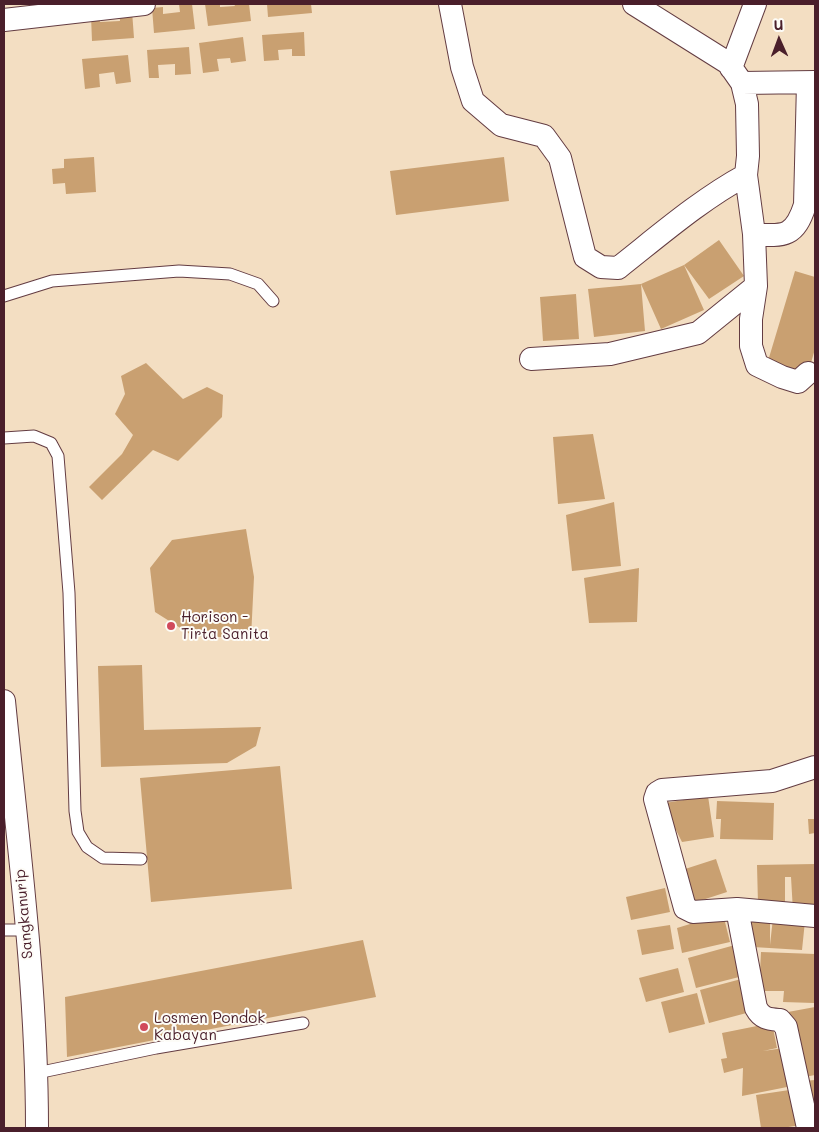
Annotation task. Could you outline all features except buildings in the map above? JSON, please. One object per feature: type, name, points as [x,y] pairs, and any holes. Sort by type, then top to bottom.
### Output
[{"type":"street","points":[[4,20],[144,4]]},
{"type":"street","points":[[450,4],[462,67],[473,101],[501,125],[544,136],[560,158],[585,257],[601,267],[618,268],[720,189],[746,176]]},
{"type":"street","points":[[634,4],[728,63],[736,75],[747,104],[748,156],[746,176],[754,234],[756,286],[751,319],[751,346],[757,365],[782,378],[798,382],[808,373]]},
{"type":"street","points":[[736,75],[755,4]]},
{"type":"street","points":[[736,75],[812,83],[805,205],[800,219],[791,232],[776,236],[754,234]]},
{"type":"street","points":[[531,359],[610,354],[698,333],[756,286]]},
{"type":"street","name":"Sangkanurip","points":[[4,701],[26,930],[37,1073],[37,1128]]},
{"type":"street","points":[[815,767],[772,781],[662,790],[654,799],[685,908],[693,912],[737,909],[815,916]]},
{"type":"street","points":[[737,909],[756,1008],[765,1018],[780,1020],[786,1027],[808,1128]]},
{"type":"lane","points":[[4,296],[52,281],[179,271],[230,274],[258,284],[273,301]]},
{"type":"lane","points":[[4,438],[34,436],[51,442],[58,456],[69,593],[74,792],[78,832],[87,847],[103,858],[141,859]]},
{"type":"lane","points":[[4,930],[26,930]]},
{"type":"lane","points":[[37,1073],[156,1048],[303,1023]]},
{"type":"place","name":"Horison - Tirta Sanita","points":[[171,626]]},
{"type":"place","name":"Losmen Pondok Kabayan","points":[[144,1027]]}]
